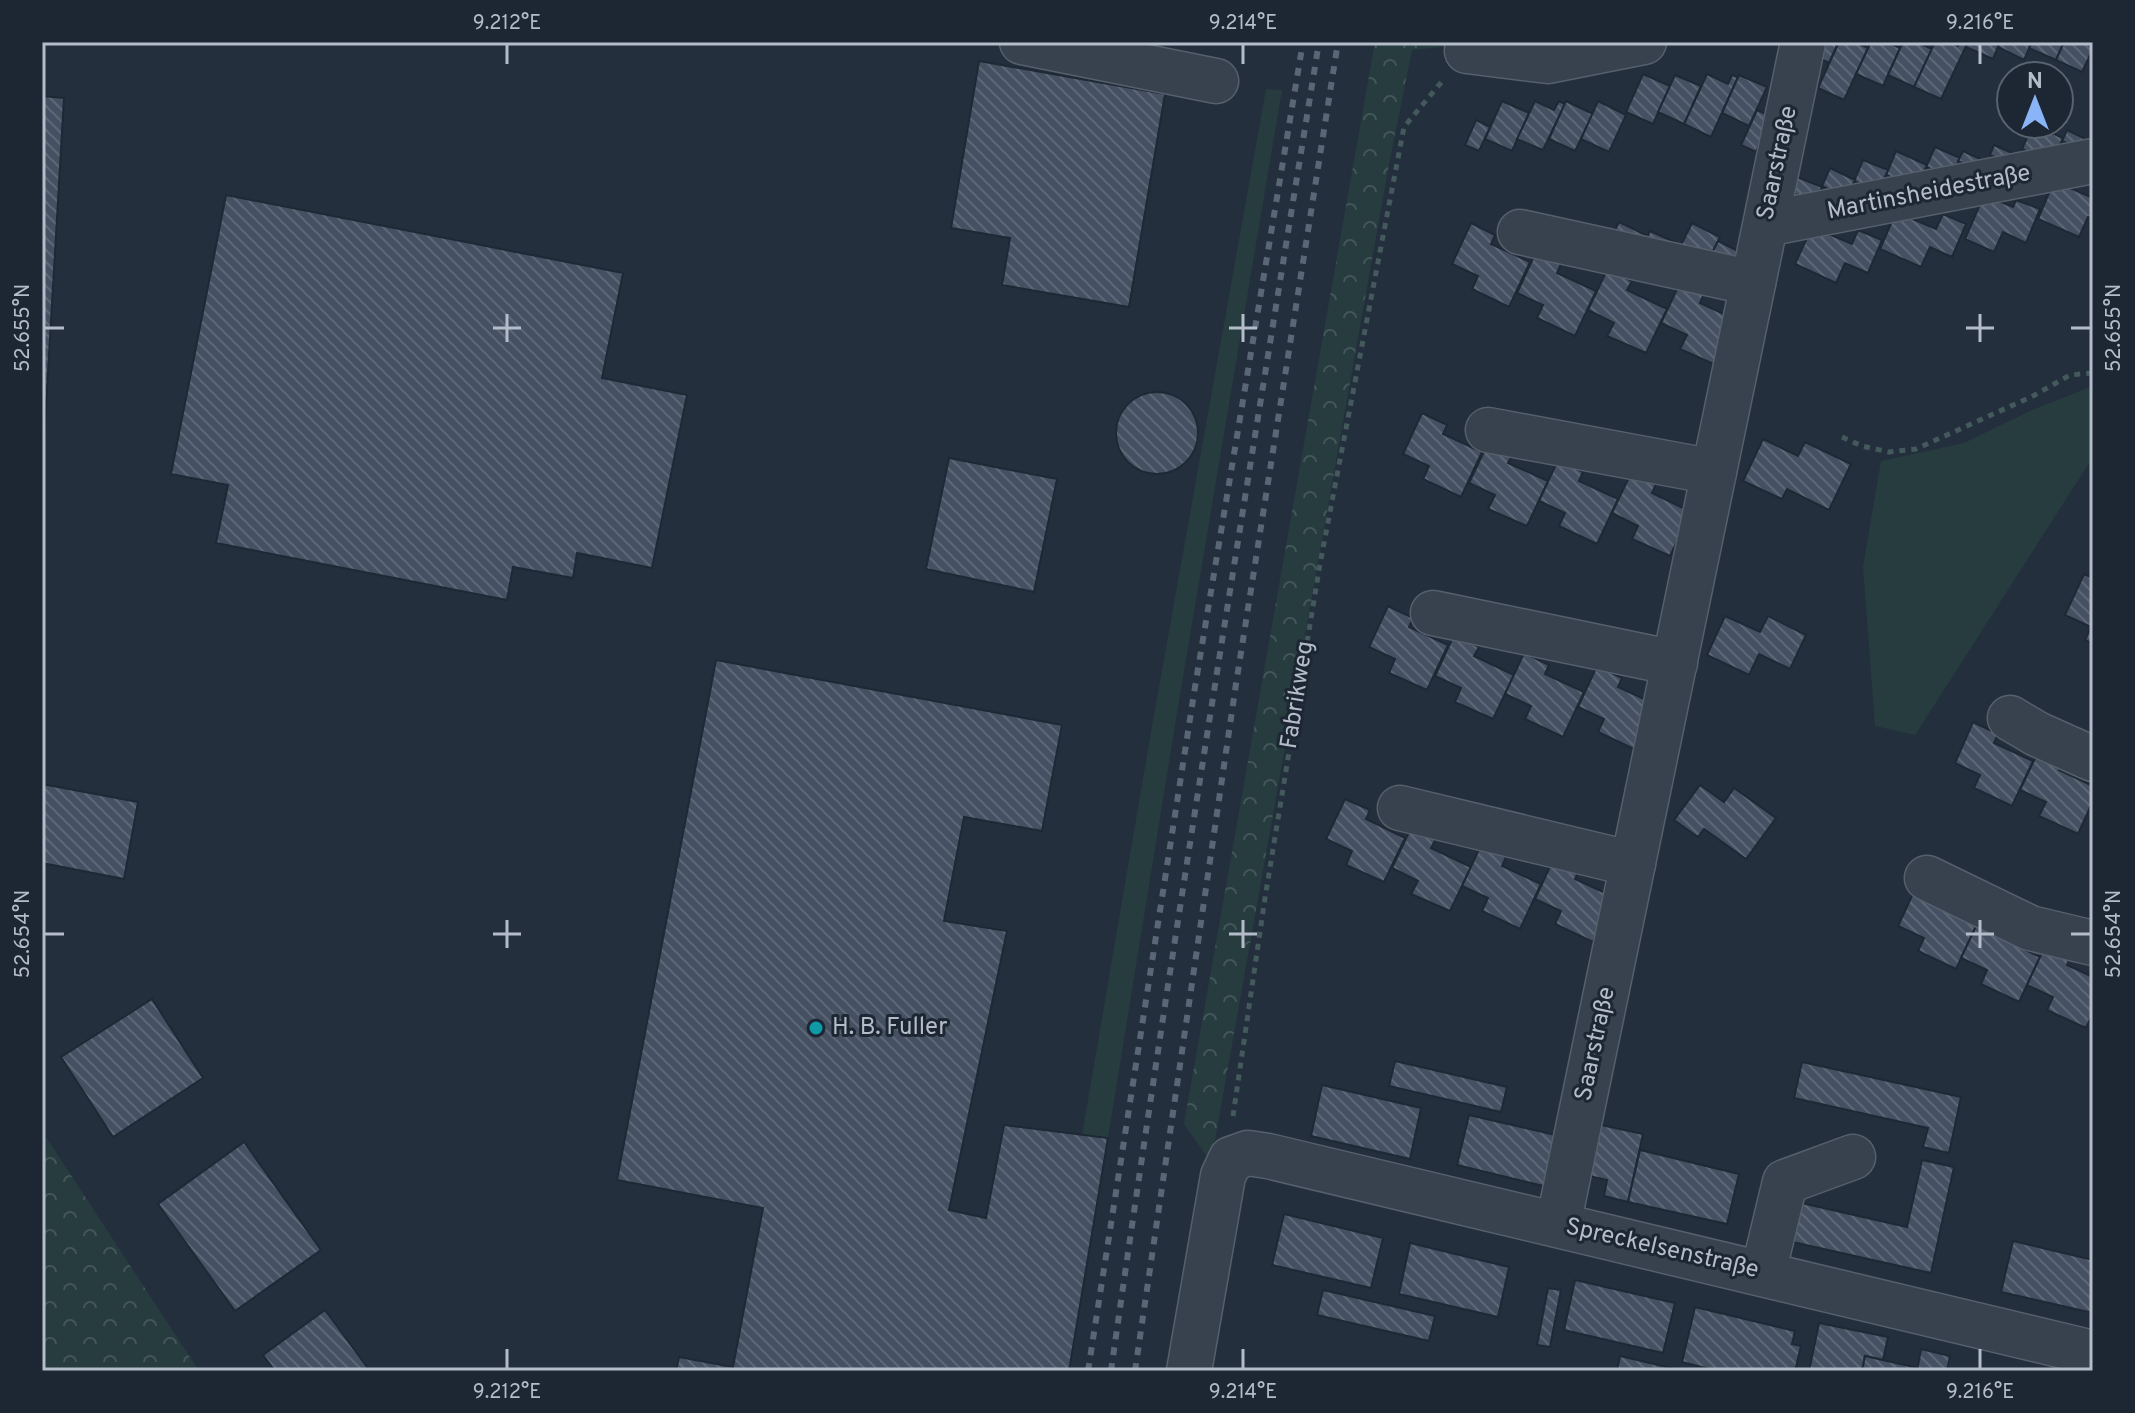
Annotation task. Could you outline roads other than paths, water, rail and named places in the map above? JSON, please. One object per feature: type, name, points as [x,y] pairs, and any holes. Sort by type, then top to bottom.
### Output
[{"type":"street","points":[[1022,42],[1106,50],[1216,81]]},
{"type":"street","points":[[1467,51],[1548,61],[1644,42]]},
{"type":"street","name":"Saarstraße","points":[[1558,1225],[1803,42]]},
{"type":"street","name":"Martinsheidestraße","points":[[1766,224],[2093,161]]},
{"type":"street","points":[[1520,232],[1753,283]]},
{"type":"street","points":[[1488,430],[1714,472]]},
{"type":"street","points":[[1433,613],[1675,663]]},
{"type":"street","points":[[2010,718],[2093,759]]},
{"type":"street","points":[[1400,808],[1633,864]]},
{"type":"street","points":[[1927,878],[2030,928],[2093,943]]},
{"type":"street","name":"Spreckelsenstraße","points":[[1189,1371],[1223,1176],[1231,1159],[1248,1153],[2093,1353]]},
{"type":"street","points":[[1763,1273],[1785,1182],[1853,1157]]},
{"type":"railway","points":[[1088,1371],[1195,687],[1303,42]]},
{"type":"railway","points":[[1111,1371],[1186,872],[1319,42]]},
{"type":"railway","points":[[1135,1371],[1236,684],[1338,42]]},
{"type":"place","name":"H. B. Fuller","points":[[816,1028]]}]
